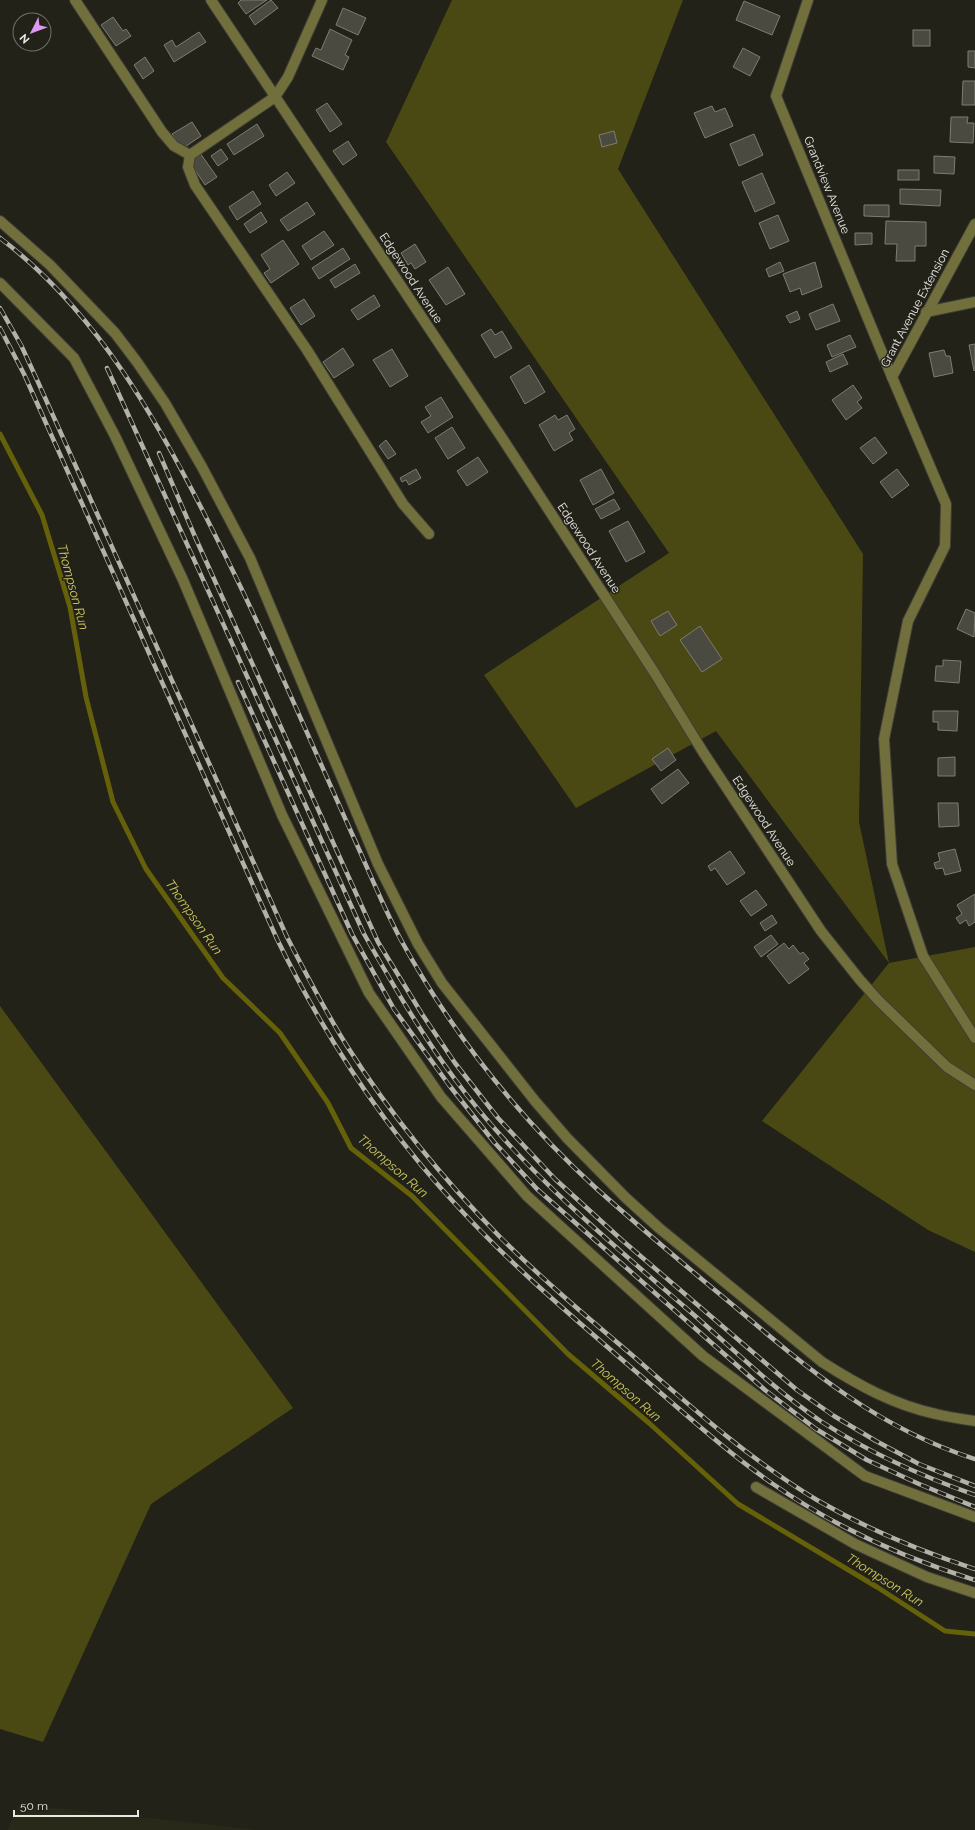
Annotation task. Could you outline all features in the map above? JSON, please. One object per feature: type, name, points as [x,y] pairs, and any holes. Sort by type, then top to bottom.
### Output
[{"type":"street","points":[[75,0],[165,136],[174,146],[190,155]]},
{"type":"street","name":"Edgewood Avenue","points":[[211,0],[512,454],[654,672],[703,752],[821,931],[878,1000],[947,1066],[975,1085]]},
{"type":"street","points":[[322,0],[288,77],[275,97],[190,155],[188,167],[195,186],[307,350],[403,504],[429,534]]},
{"type":"street","name":"Grandview Avenue","points":[[808,0],[776,96],[892,377]]},
{"type":"street","points":[[0,221],[50,265],[114,333],[138,362],[165,404],[206,474],[250,558],[355,813],[401,912],[442,983],[534,1101],[567,1138],[659,1228],[822,1362],[854,1382],[886,1398],[935,1414],[975,1421]]},
{"type":"street","name":"Grant Avenue Extension","points":[[975,224],[892,377],[946,504],[945,546],[908,621],[884,739],[892,864],[923,956],[975,1038]]},
{"type":"street","points":[[0,283],[74,358],[115,436],[179,573],[282,815],[369,994],[441,1097],[527,1196],[703,1356],[865,1476],[975,1517]]},
{"type":"street","points":[[926,312],[975,302]]},
{"type":"street","points":[[756,1487],[855,1544],[927,1577],[975,1593]]},
{"type":"shaded area","points":[[452,0],[683,0],[618,169],[863,554],[859,822],[889,963],[716,731],[576,808],[484,675],[669,553],[386,142]]},
{"type":"shaded area","points":[[975,947],[975,1252],[928,1230],[762,1121],[889,963]]},
{"type":"shaded area","points":[[0,1006],[293,1408],[151,1504],[43,1742],[0,1729]]},
{"type":"shaded area","points":[[19,1804],[258,1830],[7,1830]]},
{"type":"building","points":[[241,0],[267,0],[246,14],[238,3]]},
{"type":"building","points":[[271,0],[278,8],[255,25],[249,16]]},
{"type":"building","points":[[744,1],[780,16],[772,35],[736,20]]},
{"type":"building","points":[[343,8],[366,18],[358,35],[336,25]]},
{"type":"building","points":[[113,17],[123,31],[126,29],[131,36],[116,46],[101,25]]},
{"type":"building","points":[[330,29],[352,40],[345,55],[349,57],[343,70],[312,56],[316,48],[321,50]]},
{"type":"building","points":[[913,30],[930,30],[930,46],[913,46]]},
{"type":"building","points":[[199,32],[206,42],[174,62],[164,45],[172,40],[176,47]]},
{"type":"building","points":[[743,48],[760,57],[750,76],[733,67]]},
{"type":"building","points":[[968,51],[975,51],[975,68],[968,67]]},
{"type":"building","points":[[145,57],[154,71],[143,79],[134,65]]},
{"type":"building","points":[[963,81],[975,81],[975,105],[962,105]]},
{"type":"building","points":[[327,103],[342,124],[330,132],[316,110]]},
{"type":"building","points":[[712,106],[715,112],[725,108],[733,126],[705,138],[694,113]]},
{"type":"building","points":[[951,117],[968,117],[967,123],[974,123],[973,143],[950,142]]},
{"type":"building","points":[[192,122],[201,136],[182,149],[172,134]]},
{"type":"building","points":[[257,124],[264,136],[234,155],[227,144]]},
{"type":"building","points":[[614,131],[617,143],[602,147],[599,135]]},
{"type":"building","points":[[754,134],[763,155],[739,166],[730,144]]},
{"type":"building","points":[[348,141],[357,155],[343,165],[333,151]]},
{"type":"building","points":[[221,149],[228,159],[218,166],[211,156]]},
{"type":"building","points":[[200,153],[217,177],[205,185],[189,161]]},
{"type":"building","points":[[934,156],[955,157],[954,174],[934,173]]},
{"type":"building","points":[[898,170],[919,170],[919,180],[898,180]]},
{"type":"building","points":[[287,172],[295,183],[276,196],[269,185]]},
{"type":"building","points":[[762,173],[775,203],[755,212],[742,182]]},
{"type":"building","points":[[900,189],[941,190],[940,206],[900,204]]},
{"type":"building","points":[[253,191],[261,204],[237,220],[229,207]]},
{"type":"building","points":[[307,202],[315,214],[288,231],[280,220]]},
{"type":"building","points":[[864,205],[889,205],[889,217],[864,216]]},
{"type":"building","points":[[261,212],[267,222],[250,233],[244,224]]},
{"type":"building","points":[[778,215],[789,241],[770,249],[759,223]]},
{"type":"building","points":[[886,221],[926,222],[926,246],[915,246],[915,261],[896,261],[897,244],[885,244]]},
{"type":"building","points":[[324,231],[334,245],[311,260],[302,246]]},
{"type":"building","points":[[855,233],[872,233],[872,244],[855,245]]},
{"type":"building","points":[[283,240],[299,264],[271,283],[264,273],[270,269],[261,255]]},
{"type":"building","points":[[415,244],[426,262],[415,269],[411,263],[408,265],[401,253]]},
{"type":"building","points":[[343,248],[350,259],[319,279],[312,268]]},
{"type":"building","points":[[780,262],[784,271],[769,277],[766,269]]},
{"type":"building","points":[[815,262],[822,287],[802,295],[800,288],[790,292],[783,274]]},
{"type":"building","points":[[355,264],[360,273],[335,288],[330,280]]},
{"type":"building","points":[[448,267],[465,294],[446,305],[429,280]]},
{"type":"building","points":[[374,295],[380,306],[358,320],[351,310]]},
{"type":"building","points":[[304,299],[315,316],[301,325],[290,308]]},
{"type":"building","points":[[833,304],[840,321],[816,330],[809,314]]},
{"type":"building","points":[[797,311],[800,319],[790,323],[786,316]]},
{"type":"building","points":[[491,329],[495,335],[502,331],[512,348],[495,358],[481,335]]},
{"type":"building","points":[[850,335],[856,347],[832,357],[827,345]]},
{"type":"building","points":[[975,344],[975,370],[974,371],[969,345]]},
{"type":"building","points":[[343,348],[354,365],[334,378],[323,362]]},
{"type":"building","points":[[392,349],[408,376],[390,387],[373,360]]},
{"type":"building","points":[[944,350],[946,356],[950,356],[953,373],[934,377],[929,353]]},
{"type":"building","points":[[843,354],[848,364],[830,372],[826,362]]},
{"type":"building","points":[[529,365],[545,392],[525,404],[510,377]]},
{"type":"building","points":[[853,385],[862,398],[857,402],[862,408],[846,420],[832,400]]},
{"type":"building","points":[[441,397],[453,417],[428,433],[421,422],[431,416],[425,407]]},
{"type":"building","points":[[555,415],[558,420],[567,415],[575,429],[569,433],[573,440],[554,451],[539,425]]},
{"type":"building","points":[[452,427],[465,448],[448,459],[435,438]]},
{"type":"building","points":[[875,437],[887,453],[873,464],[860,448]]},
{"type":"building","points":[[386,440],[396,454],[388,459],[379,446]]},
{"type":"building","points":[[478,457],[488,472],[467,486],[457,471]]},
{"type":"building","points":[[416,469],[421,478],[409,485],[406,480],[402,482],[400,478]]},
{"type":"building","points":[[601,469],[614,493],[593,505],[580,480]]},
{"type":"building","points":[[897,469],[909,485],[892,498],[880,482]]},
{"type":"building","points":[[614,499],[620,509],[601,519],[595,509]]},
{"type":"building","points":[[628,521],[645,552],[626,562],[609,531]]},
{"type":"building","points":[[966,609],[975,613],[974,637],[957,629]]},
{"type":"building","points":[[668,611],[677,625],[660,636],[651,621]]},
{"type":"building","points":[[700,626],[722,659],[702,672],[680,640]]},
{"type":"building","points":[[943,660],[961,661],[959,683],[935,681],[936,666],[943,666]]},
{"type":"building","points":[[933,711],[958,711],[957,731],[938,730],[938,722],[933,722]]},
{"type":"building","points":[[668,748],[676,760],[661,771],[652,759]]},
{"type":"building","points":[[955,757],[955,776],[938,776],[938,758]]},
{"type":"building","points":[[678,769],[689,783],[662,804],[651,789]]},
{"type":"building","points":[[938,803],[958,803],[959,826],[939,827]]},
{"type":"building","points":[[955,849],[961,871],[945,875],[943,868],[936,869],[934,863],[940,861],[938,853]]},
{"type":"building","points":[[730,851],[745,873],[727,885],[715,868],[711,871],[708,866]]},
{"type":"building","points":[[756,890],[767,905],[751,916],[740,901]]},
{"type":"building","points":[[975,894],[975,922],[969,926],[966,920],[960,924],[956,918],[962,914],[957,905]]},
{"type":"building","points":[[772,915],[777,923],[765,931],[760,923]]},
{"type":"building","points":[[771,935],[778,944],[761,957],[754,947]]},
{"type":"building","points":[[784,943],[789,949],[793,945],[800,954],[803,952],[809,959],[804,963],[809,969],[789,984],[767,956]]},
{"type":"waterway","name":"Thompson Run","points":[[0,434],[42,515],[70,607],[86,697],[113,802],[146,869],[223,978],[280,1033],[328,1103],[351,1148],[412,1196],[568,1354],[649,1423],[738,1504],[877,1587],[945,1631],[975,1634]]},
{"type":"railway","points":[[0,238],[35,267],[67,300],[96,335],[148,410],[192,490],[250,606],[394,927],[442,1009],[489,1073],[541,1134],[598,1190],[790,1353],[818,1375],[876,1414],[907,1431],[940,1446],[975,1459]]},
{"type":"railway","points":[[0,308],[21,345],[38,382],[287,937],[339,1033],[381,1097],[438,1169],[479,1215],[516,1253],[548,1283],[722,1432],[768,1468],[836,1511],[874,1530],[914,1547],[975,1569]]},
{"type":"railway","points":[[0,328],[24,374],[277,939],[315,1011],[336,1046],[381,1114],[459,1208],[501,1251],[566,1311],[685,1414],[755,1471],[797,1500],[871,1540],[922,1562],[975,1580]]},
{"type":"railway","points":[[107,368],[364,934],[418,1025],[454,1078],[506,1141],[563,1199],[786,1396],[822,1422],[877,1454],[935,1480],[975,1495]]},
{"type":"railway","points":[[159,453],[196,539],[378,942],[422,1014],[455,1063],[498,1118],[555,1179],[623,1241],[797,1390],[834,1416],[876,1441],[919,1464],[975,1486]]},
{"type":"railway","points":[[238,682],[352,934],[394,1009],[449,1085],[494,1142],[537,1189],[765,1390],[816,1429],[867,1460],[919,1484],[975,1507]]}]
